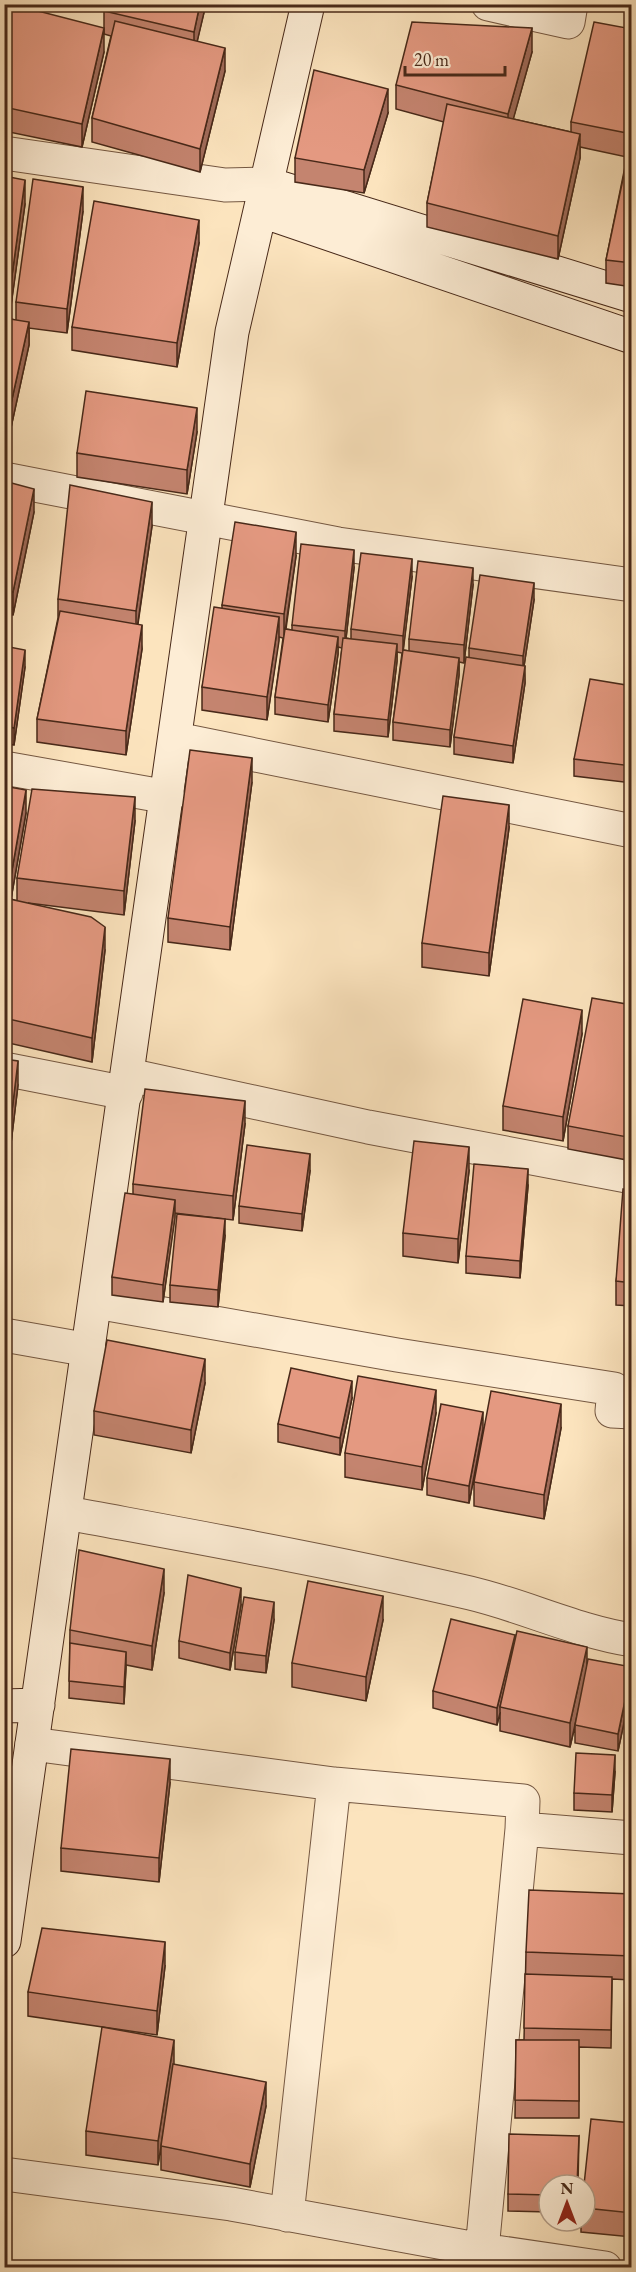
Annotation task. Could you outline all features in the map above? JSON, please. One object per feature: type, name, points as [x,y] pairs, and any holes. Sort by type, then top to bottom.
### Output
[{"type":"street","points":[[4,1941],[168,797],[232,332],[308,4]]},
{"type":"street","points":[[488,4],[570,13],[600,29]]},
{"type":"street","points":[[4,153],[225,185],[632,296]]},
{"type":"street","points":[[265,197],[632,337]]},
{"type":"street","points":[[4,478],[338,544],[632,585]]},
{"type":"street","points":[[176,739],[632,831]]},
{"type":"street","points":[[4,768],[168,797]]},
{"type":"street","points":[[4,1069],[127,1084],[632,1177]]},
{"type":"street","points":[[96,1302],[397,1355],[614,1389],[612,1411],[632,1412]]},
{"type":"street","points":[[4,1335],[89,1350]]},
{"type":"street","points":[[66,1513],[339,1564],[473,1593],[603,1636],[632,1640]]},
{"type":"street","points":[[4,1706],[38,1705]]},
{"type":"street","points":[[32,1744],[334,1784],[523,1801],[482,2250]]},
{"type":"street","points":[[287,2215],[334,1784]]},
{"type":"street","points":[[522,1829],[632,1838]]},
{"type":"street","points":[[4,2174],[231,2204],[482,2250],[605,2268]]},
{"type":"building","points":[[4,4],[104,28],[82,124],[4,107]]},
{"type":"building","points":[[106,4],[200,4],[194,32],[104,11]]},
{"type":"building","points":[[115,21],[225,48],[200,149],[92,118]]},
{"type":"building","points":[[412,22],[532,28],[508,114],[396,85]]},
{"type":"building","points":[[594,22],[632,29],[632,134],[571,122]]},
{"type":"building","points":[[314,70],[388,89],[364,170],[295,158]]},
{"type":"building","points":[[447,104],[580,134],[558,236],[427,203]]},
{"type":"building","points":[[632,142],[632,263],[606,260]]},
{"type":"building","points":[[4,176],[25,180],[8,305],[4,304]]},
{"type":"building","points":[[33,179],[83,187],[67,309],[16,302]]},
{"type":"building","points":[[94,201],[199,220],[177,343],[72,327]]},
{"type":"building","points":[[4,318],[29,322],[5,431],[4,431]]},
{"type":"building","points":[[86,391],[197,408],[187,470],[77,453]]},
{"type":"building","points":[[4,481],[34,489],[13,592],[4,590]]},
{"type":"building","points":[[70,485],[152,502],[136,611],[58,599]]},
{"type":"building","points":[[235,522],[296,532],[284,614],[222,605]]},
{"type":"building","points":[[301,544],[354,550],[345,631],[292,625]]},
{"type":"building","points":[[361,553],[412,559],[403,636],[351,629]]},
{"type":"building","points":[[418,561],[473,568],[464,645],[409,639]]},
{"type":"building","points":[[480,575],[534,583],[523,656],[469,648]]},
{"type":"building","points":[[214,607],[279,617],[267,697],[202,687]]},
{"type":"building","points":[[60,611],[142,625],[126,731],[37,719]]},
{"type":"building","points":[[285,629],[338,637],[328,705],[275,697]]},
{"type":"building","points":[[343,638],[397,644],[388,720],[334,714]]},
{"type":"building","points":[[4,646],[25,650],[14,728],[4,726]]},
{"type":"building","points":[[403,650],[459,658],[450,730],[393,722]]},
{"type":"building","points":[[466,657],[525,666],[513,746],[454,737]]},
{"type":"building","points":[[590,679],[632,686],[632,766],[574,759]]},
{"type":"building","points":[[190,750],[252,758],[230,927],[168,918]]},
{"type":"building","points":[[4,786],[26,790],[11,876],[4,875]]},
{"type":"building","points":[[32,789],[135,797],[124,891],[17,878]]},
{"type":"building","points":[[443,796],[509,805],[489,953],[422,943]]},
{"type":"building","points":[[5,898],[91,917],[105,927],[92,1038],[4,1018]]},
{"type":"building","points":[[592,998],[632,1005],[632,1114],[627,1137],[568,1126]]},
{"type":"building","points":[[523,999],[582,1010],[563,1117],[503,1106]]},
{"type":"building","points":[[4,1059],[18,1061],[6,1161],[4,1161]]},
{"type":"building","points":[[145,1089],[245,1101],[233,1196],[133,1184]]},
{"type":"building","points":[[414,1141],[469,1147],[458,1239],[403,1233]]},
{"type":"building","points":[[247,1145],[310,1154],[302,1214],[239,1206]]},
{"type":"building","points":[[474,1164],[528,1169],[520,1261],[466,1256]]},
{"type":"building","points":[[623,1189],[632,1190],[632,1283],[616,1281]]},
{"type":"building","points":[[125,1193],[175,1200],[163,1285],[112,1277]]},
{"type":"building","points":[[177,1214],[225,1219],[218,1290],[170,1285]]},
{"type":"building","points":[[107,1340],[205,1359],[191,1430],[94,1411]]},
{"type":"building","points":[[291,1368],[352,1381],[340,1438],[278,1424]]},
{"type":"building","points":[[358,1376],[436,1390],[422,1467],[345,1453]]},
{"type":"building","points":[[491,1391],[561,1404],[544,1495],[474,1482]]},
{"type":"building","points":[[441,1404],[483,1412],[469,1486],[427,1478]]},
{"type":"building","points":[[79,1550],[164,1569],[152,1646],[70,1630]]},
{"type":"building","points":[[188,1575],[241,1588],[230,1653],[179,1641]]},
{"type":"building","points":[[308,1581],[383,1596],[366,1677],[292,1663]]},
{"type":"building","points":[[244,1597],[274,1602],[266,1656],[235,1652]]},
{"type":"building","points":[[451,1619],[515,1635],[497,1708],[433,1691]]},
{"type":"building","points":[[517,1631],[587,1647],[570,1723],[500,1707]]},
{"type":"building","points":[[70,1643],[126,1652],[124,1687],[69,1681]]},
{"type":"building","points":[[588,1659],[632,1667],[618,1734],[575,1725]]},
{"type":"building","points":[[632,1690],[632,1734],[626,1733]]},
{"type":"building","points":[[71,1749],[170,1759],[159,1858],[61,1848]]},
{"type":"building","points":[[576,1753],[615,1755],[612,1795],[574,1793]]},
{"type":"building","points":[[529,1890],[632,1894],[632,1956],[526,1952]]},
{"type":"building","points":[[42,1928],[165,1942],[157,2011],[28,1992]]},
{"type":"building","points":[[525,1974],[612,1977],[611,2030],[524,2028]]},
{"type":"building","points":[[102,2027],[174,2040],[158,2141],[86,2131]]},
{"type":"building","points":[[516,2040],[579,2040],[579,2101],[515,2100]]},
{"type":"building","points":[[173,2064],[266,2082],[250,2164],[161,2146]]},
{"type":"building","points":[[591,2119],[632,2123],[632,2213],[597,2209],[597,2173],[585,2173]]},
{"type":"building","points":[[509,2134],[579,2136],[577,2173],[537,2173],[537,2195],[508,2194]]}]
